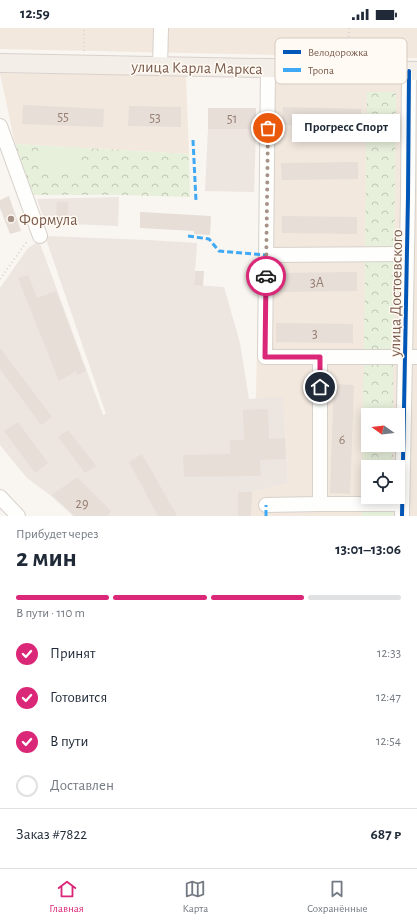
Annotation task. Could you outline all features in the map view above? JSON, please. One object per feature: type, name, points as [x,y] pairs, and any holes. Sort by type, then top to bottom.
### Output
[{"type":"main road","name":"улица Карла Маркса","points":[[0,63],[275,68]]},
{"type":"street","points":[[160,67],[161,28]]},
{"type":"street","points":[[268,68],[261,173],[266,255],[265,357],[411,357]]},
{"type":"street","name":"улица Достоевского","points":[[402,510],[411,357],[407,254],[413,71]]},
{"type":"street","points":[[0,126],[38,232]]},
{"type":"street","points":[[266,255],[407,254]]},
{"type":"street","points":[[320,357],[320,504]]},
{"type":"street","points":[[0,497],[18,516]]},
{"type":"street","points":[[266,505],[320,504],[402,510]]},
{"type":"path","points":[[84,28],[84,52]]},
{"type":"path","points":[[349,28],[349,38]]},
{"type":"path","points":[[0,279],[38,232]]},
{"type":"shaded area","points":[[0,28],[417,28],[417,58],[407,58],[407,38],[275,38],[275,55],[0,49]]},
{"type":"shaded area","points":[[0,73],[186,76],[189,154],[15,144]]},
{"type":"shaded area","points":[[263,74],[275,74],[275,84],[407,84],[407,75],[413,75],[412,156],[417,156],[417,516],[251,516],[252,492],[288,483],[283,398],[256,399]]},
{"type":"shaded area","points":[[413,75],[417,75],[417,156],[412,156]]},
{"type":"shaded area","points":[[208,129],[256,129],[254,192],[205,191]]},
{"type":"shaded area","points":[[119,197],[118,226],[45,223],[37,199]]},
{"type":"shaded area","points":[[45,236],[197,243],[194,285],[224,287],[240,343],[249,399],[283,397],[288,483],[252,492],[251,516],[73,516],[50,495],[27,478],[0,445],[0,288],[28,248],[39,241],[103,415],[106,414]]},
{"type":"green space","points":[[367,92],[396,92],[393,408],[363,408]]},
{"type":"green space","points":[[15,144],[189,154],[190,197],[33,195]]},
{"type":"green space","points":[[41,146],[80,148],[80,173],[42,171]]},
{"type":"green space","points":[[363,452],[393,452],[393,460],[363,460]]},
{"type":"green space","points":[[362,504],[393,504],[393,516],[362,516]]},
{"type":"building","points":[[23,105],[104,109],[103,127],[22,124]]},
{"type":"building","points":[[129,106],[181,107],[181,127],[128,126]]},
{"type":"building","points":[[283,107],[361,109],[361,126],[282,125]]},
{"type":"building","points":[[208,108],[256,108],[256,129],[208,129]]},
{"type":"building","points":[[358,162],[358,179],[282,180],[281,163]]},
{"type":"building","name":"Формула","points":[[9,196],[21,231],[10,234],[0,208],[0,200]]},
{"type":"building","points":[[57,202],[68,202],[68,221],[56,220]]},
{"type":"building","points":[[140,212],[211,216],[210,235],[194,234],[194,231],[140,228]]},
{"type":"building","points":[[282,216],[357,217],[357,234],[282,233]]},
{"type":"building","points":[[195,271],[204,271],[203,286],[194,285]]},
{"type":"building","points":[[357,272],[357,291],[276,292],[276,273]]},
{"type":"building","points":[[28,275],[37,298],[56,291],[86,371],[77,375],[76,371],[59,381],[18,278]]},
{"type":"building","points":[[276,323],[353,324],[353,343],[276,342]]},
{"type":"building","points":[[0,348],[52,417],[41,425],[0,369]]},
{"type":"building","points":[[334,384],[354,385],[350,494],[330,493]]},
{"type":"building","points":[[268,409],[269,439],[285,438],[286,459],[260,460],[261,476],[184,477],[183,455],[230,454],[230,440],[244,440],[243,410]]},
{"type":"building","points":[[18,422],[48,463],[35,473],[4,431]]},
{"type":"building","points":[[68,430],[96,466],[85,473],[58,437]]},
{"type":"building","points":[[142,454],[177,516],[158,516],[129,462]]},
{"type":"building","points":[[77,477],[111,511],[107,516],[75,516],[52,495]]},
{"type":"building","points":[[238,492],[252,492],[251,516],[238,516]]},
{"type":"marked path","points":[[193,140],[196,201]]},
{"type":"marked path","points":[[188,236],[209,239],[219,251],[266,255]]},
{"type":"marked path","points":[[266,505],[266,516]]},
{"type":"cycle path","points":[[402,516],[409,71]]},
{"type":"way so far","points":[[266,276],[268,128]]},
{"type":"place","name":"Прогресс Спорт","points":[[268,128]]},
{"type":"place","name":"Формула","points":[[11,219]]},
{"type":"route","points":[[266,276],[265,357],[320,357],[320,387]]}]
